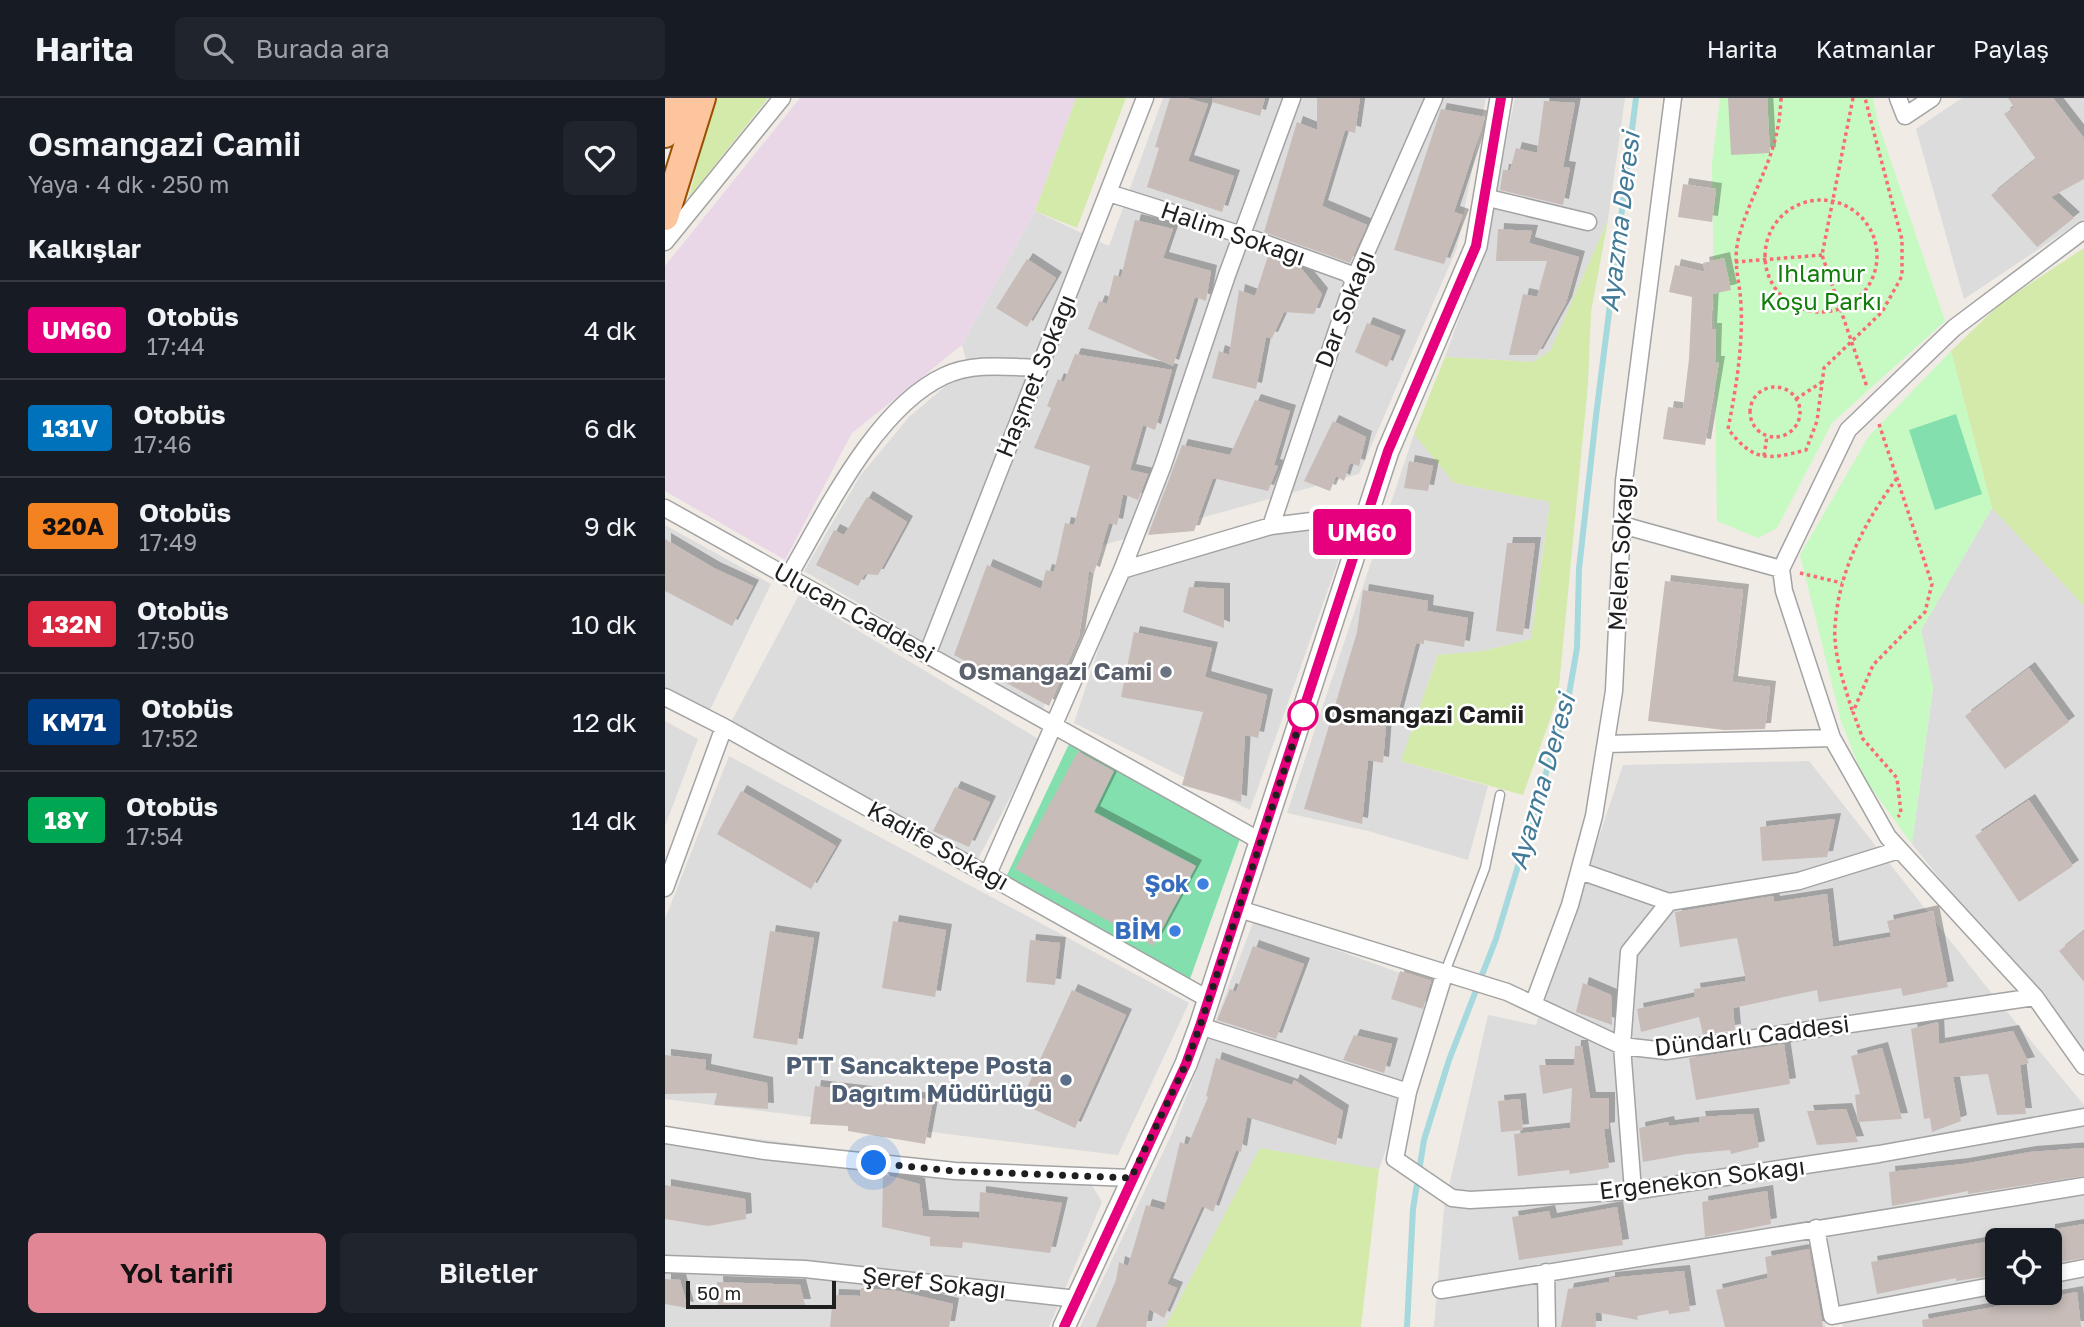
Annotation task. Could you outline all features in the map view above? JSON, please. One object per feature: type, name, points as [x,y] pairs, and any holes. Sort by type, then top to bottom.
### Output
[{"type":"main road","points":[[665,134],[676,98]]},
{"type":"main road","points":[[665,217],[702,98]]},
{"type":"street","points":[[665,242],[782,98]]},
{"type":"street","name":"Haşmet Sokağı","points":[[927,655],[1145,98]]},
{"type":"street","points":[[988,874],[1122,570],[1163,465],[1292,98]]},
{"type":"street","name":"Dar Sokağı","points":[[1271,526],[1354,280],[1434,98]]},
{"type":"street","points":[[1064,1327],[1186,1064],[1200,1026],[1388,451],[1476,246],[1501,98]]},
{"type":"street","name":"Melen Sokağı","points":[[1534,1002],[1580,871],[1594,816],[1614,691],[1624,481],[1673,98]]},
{"type":"street","points":[[1898,98],[1905,116],[1932,98]]},
{"type":"street","name":"Halim Sokağı","points":[[1109,194],[1242,235],[1347,273],[1354,280]]},
{"type":"street","points":[[1484,197],[1588,222]]},
{"type":"street","points":[[2084,230],[1954,328],[1848,430],[1781,569],[1784,592],[1832,738],[1884,832],[2035,997],[2084,1066]]},
{"type":"street","points":[[788,577],[851,468],[900,408],[944,376],[982,366],[1039,368]]},
{"type":"street","name":"Ulucan Caddesi","points":[[665,508],[1262,842]]},
{"type":"street","points":[[1122,570],[1271,526],[1368,514]]},
{"type":"street","points":[[1622,526],[1781,569]]},
{"type":"street","name":"Kadife Sokağı","points":[[665,697],[724,727],[1208,999]]},
{"type":"street","points":[[665,888],[724,727]]},
{"type":"street","points":[[1605,744],[1832,738]]},
{"type":"street","points":[[1580,871],[1669,902],[1798,881],[1899,850]]},
{"type":"street","points":[[1633,1191],[1622,1046],[1629,952],[1669,902]]},
{"type":"street","name":"Dündarlı Caddesi","points":[[1239,909],[1534,1002],[1622,1046],[1666,1051],[2035,997]]},
{"type":"street","name":"Ergenekon Sokağı","points":[[1445,972],[1408,1092],[1395,1158],[1452,1198],[1470,1200],[1633,1191],[1879,1154],[2084,1118]]},
{"type":"street","points":[[1200,1026],[1408,1092]]},
{"type":"street","points":[[665,1135],[765,1151],[955,1171],[1131,1178]]},
{"type":"street","points":[[1441,1290],[2084,1186]]},
{"type":"street","points":[[1816,1228],[1833,1321],[1985,1288]]},
{"type":"street","name":"Şeref Sokağı","points":[[665,1264],[805,1269],[1077,1299]]},
{"type":"street","points":[[2062,1273],[2084,1269]]},
{"type":"street","points":[[1546,1272],[1547,1327]]},
{"type":"lane","points":[[1445,972],[1485,868],[1500,795]]},
{"type":"path","points":[[1781,98],[1780,130],[1739,236],[1735,262],[1741,303],[1741,352],[1728,429],[1744,449],[1771,459],[1806,450],[1817,421],[1824,368],[1851,339],[1882,312],[1902,276],[1902,240],[1865,98]]},
{"type":"path","points":[[1853,98],[1822,255],[1932,584],[1925,612],[1873,665],[1853,712]]},
{"type":"path","points":[[1815,200],[1833,201],[1861,216],[1870,228],[1877,252],[1874,275],[1866,289],[1840,309],[1823,312],[1806,310],[1790,303],[1778,292],[1769,277],[1765,260],[1766,243],[1773,227],[1784,213],[1799,204],[1815,200]]},
{"type":"path","points":[[1735,262],[1822,255]]},
{"type":"path","points":[[1796,399],[1822,382]]},
{"type":"path","points":[[1779,387],[1796,399],[1800,412],[1795,427],[1781,436],[1767,436],[1759,432],[1750,418],[1751,402],[1762,390],[1779,387]]},
{"type":"path","points":[[1765,456],[1767,436]]},
{"type":"path","points":[[1884,832],[1901,813],[1896,778],[1863,739],[1842,676],[1834,628],[1842,583],[1855,543],[1897,478]]},
{"type":"path","points":[[1781,569],[1842,583]]},
{"type":"shaded area","points":[[800,98],[1076,98],[1035,211],[962,345],[852,433],[785,560],[665,491],[665,266]]},
{"type":"shaded area","points":[[1163,98],[1486,98],[1457,248],[1359,474],[1100,546],[1042,712],[804,571],[860,476],[909,417],[968,367],[962,345],[1035,211],[1109,246]]},
{"type":"shaded area","points":[[1515,98],[1625,98],[1608,220],[1550,351],[1533,362],[1445,357],[1482,255]]},
{"type":"shaded area","points":[[1962,98],[2084,98],[2084,219],[1964,299],[1916,129]]},
{"type":"shaded area","points":[[1414,434],[1454,483],[1550,502],[1531,639],[1483,651],[1438,655],[1401,761],[1488,786],[1468,860],[1368,831],[1287,813]]},
{"type":"shaded area","points":[[1992,508],[2084,606],[2084,1050],[2016,973],[1912,844],[1933,688],[1921,630]]},
{"type":"shaded area","points":[[1333,520],[1349,530],[1250,810],[1074,723],[1125,569]]},
{"type":"shaded area","points":[[665,525],[771,584],[708,714],[665,690]]},
{"type":"shaded area","points":[[799,595],[1040,740],[976,863],[729,726]]},
{"type":"shaded area","points":[[665,721],[698,739],[665,826]]},
{"type":"shaded area","points":[[729,756],[1189,1003],[1118,1155],[665,1099],[665,919]]},
{"type":"shaded area","points":[[1809,761],[1985,985],[2084,1105],[2084,1181],[1804,1224],[1826,1327],[1434,1327],[1444,1208],[1488,1015],[1536,1025],[1623,765]]},
{"type":"shaded area","points":[[1254,920],[1444,989],[1379,1169],[1260,1148],[1165,1327],[1080,1327],[1174,1129]]},
{"type":"shaded area","points":[[665,1127],[1090,1182],[1102,1202],[1049,1327],[665,1327]]},
{"type":"shaded area","points":[[2084,1191],[2084,1327],[1843,1327],[1826,1232]]},
{"type":"green space","points":[[716,98],[768,98],[688,199]]},
{"type":"green space","points":[[1076,98],[1126,98],[1077,228],[1035,211]]},
{"type":"green space","name":"Ihlamur Koşu Parkı","points":[[1720,98],[1873,98],[1878,123],[1945,321],[1832,423],[1777,528],[1758,538],[1717,521],[1712,163]]},
{"type":"green space","points":[[1608,220],[1591,312],[1588,384],[1558,697],[1523,795],[1401,761],[1438,655],[1483,651],[1531,639],[1550,502],[1454,483],[1414,434],[1445,357],[1533,362],[1550,351]]},
{"type":"green space","points":[[2084,248],[2084,606],[1992,508],[1951,351],[2001,303]]},
{"type":"green space","points":[[1951,351],[1992,508],[1921,630],[1933,687],[1912,844],[1863,777],[1841,721],[1800,555],[1869,436]]},
{"type":"green space","points":[[1956,414],[1982,494],[1935,510],[1909,430]]},
{"type":"green space","points":[[1069,744],[1242,833],[1190,979],[1006,877]]},
{"type":"green space","points":[[1260,1148],[1379,1169],[1361,1327],[1165,1327]]},
{"type":"building","points":[[1170,98],[1186,98],[1208,104],[1188,161],[1234,176],[1222,212],[1147,187],[1159,148],[1155,147]]},
{"type":"building","points":[[1213,98],[1265,98],[1260,116],[1212,102]]},
{"type":"building","points":[[1317,98],[1360,98],[1355,133],[1345,130],[1322,206],[1367,225],[1350,263],[1264,232],[1297,122],[1317,130]]},
{"type":"building","points":[[1728,98],[1767,98],[1770,153],[1731,155]]},
{"type":"building","points":[[2008,98],[2053,98],[2084,138],[2084,179],[2051,197],[2074,218],[2037,247],[1991,195],[2036,159],[2004,114],[2014,107]]},
{"type":"building","points":[[1544,101],[1575,103],[1563,167],[1570,168],[1563,205],[1500,190],[1503,170],[1510,170],[1516,148],[1537,153]]},
{"type":"building","points":[[1441,109],[1485,117],[1454,212],[1463,215],[1444,264],[1394,250]]},
{"type":"building","points":[[1683,184],[1716,189],[1712,222],[1678,217]]},
{"type":"building","points":[[1135,220],[1173,229],[1163,258],[1211,271],[1206,301],[1195,297],[1173,366],[1088,329],[1099,301],[1107,304],[1114,275],[1121,277]]},
{"type":"building","points":[[1498,229],[1532,231],[1529,243],[1579,257],[1566,303],[1537,355],[1509,355],[1523,294],[1537,297],[1547,261],[1496,261]]},
{"type":"building","points":[[1268,256],[1300,267],[1322,294],[1314,314],[1284,312],[1272,338],[1266,337],[1256,389],[1212,378],[1219,351],[1229,355],[1239,290],[1255,296]]},
{"type":"building","points":[[1724,258],[1731,290],[1713,294],[1711,329],[1716,329],[1715,362],[1719,362],[1705,445],[1663,439],[1668,407],[1683,409],[1689,359],[1692,297],[1669,292],[1675,265],[1705,272],[1703,263]]},
{"type":"building","points":[[1027,259],[1056,278],[1027,327],[996,308]]},
{"type":"building","points":[[1367,323],[1400,336],[1387,367],[1355,352]]},
{"type":"building","points":[[1075,354],[1172,370],[1155,430],[1143,425],[1130,470],[1148,474],[1138,500],[1123,494],[1117,525],[1109,523],[1094,573],[1089,571],[1079,636],[1049,706],[954,655],[987,565],[1041,589],[1046,570],[1054,572],[1065,523],[1074,525],[1090,466],[1034,448],[1051,408],[1047,406],[1058,379],[1064,382]]},
{"type":"building","points":[[1255,400],[1290,411],[1274,465],[1278,466],[1268,491],[1213,478],[1194,531],[1148,535],[1182,445],[1230,455]]},
{"type":"building","points":[[1333,421],[1366,437],[1359,466],[1350,463],[1344,481],[1336,476],[1330,491],[1304,481]]},
{"type":"building","points":[[1409,461],[1433,466],[1428,491],[1404,488]]},
{"type":"building","points":[[867,497],[907,522],[878,575],[865,574],[858,586],[816,565],[834,530],[844,535]]},
{"type":"building","points":[[665,539],[714,568],[753,586],[732,626],[665,591]]},
{"type":"building","points":[[1507,543],[1535,543],[1523,635],[1496,631]]},
{"type":"building","points":[[1665,581],[1743,590],[1732,682],[1770,687],[1765,729],[1724,730],[1648,721]]},
{"type":"building","points":[[1189,587],[1224,589],[1224,628],[1183,612]]},
{"type":"building","points":[[1363,590],[1428,601],[1427,611],[1468,618],[1464,647],[1424,640],[1424,644],[1416,643],[1397,716],[1387,712],[1383,763],[1368,760],[1362,824],[1304,809],[1357,632]]},
{"type":"building","points":[[1134,632],[1212,648],[1205,677],[1267,695],[1258,738],[1245,735],[1241,802],[1182,785],[1203,712],[1121,697]]},
{"type":"building","points":[[2029,668],[2069,722],[2005,769],[1965,716]]},
{"type":"building","points":[[1078,751],[1114,771],[1094,812],[1196,866],[1153,946],[1015,869]]},
{"type":"building","points":[[955,787],[990,802],[969,847],[933,831]]},
{"type":"building","points":[[741,791],[836,846],[811,889],[717,834]]},
{"type":"building","points":[[2029,800],[2073,866],[2019,902],[1975,836]]},
{"type":"building","points":[[1835,819],[1827,857],[1762,861],[1760,827]]},
{"type":"building","points":[[1827,894],[1833,947],[1891,937],[1887,921],[1933,911],[1948,987],[1903,996],[1901,988],[1819,1002],[1817,990],[1733,1008],[1735,1030],[1703,1035],[1699,1017],[1641,1032],[1637,1009],[1695,997],[1694,989],[1746,981],[1737,938],[1680,947],[1675,912],[1773,896],[1774,902]]},
{"type":"building","points":[[893,921],[946,930],[935,997],[882,988]]},
{"type":"building","points":[[770,931],[814,938],[797,1045],[753,1038]]},
{"type":"building","points":[[2084,931],[2084,982],[2059,951]]},
{"type":"building","points":[[1030,940],[1060,943],[1055,985],[1026,982]]},
{"type":"building","points":[[1253,946],[1304,964],[1276,1039],[1217,1020],[1230,989],[1236,992]]},
{"type":"building","points":[[1400,971],[1431,981],[1423,1009],[1391,999]]},
{"type":"building","points":[[1583,983],[1611,995],[1612,1025],[1576,1012]]},
{"type":"building","points":[[1072,990],[1126,1015],[1075,1128],[1020,1103]]},
{"type":"building","points":[[1938,1022],[1939,1044],[2013,1031],[2029,1063],[2020,1065],[2026,1114],[1997,1115],[1988,1074],[1953,1077],[1961,1121],[1932,1132],[1930,1118],[1924,1119],[1911,1029]]},
{"type":"building","points":[[1354,1035],[1392,1044],[1384,1073],[1343,1060]]},
{"type":"building","points":[[1784,1044],[1790,1084],[1696,1100],[1689,1058]]},
{"type":"building","points":[[1575,1046],[1582,1046],[1590,1098],[1609,1098],[1609,1128],[1604,1129],[1609,1168],[1570,1174],[1569,1170],[1518,1176],[1514,1134],[1570,1128],[1572,1088],[1543,1094],[1539,1065],[1574,1065]]},
{"type":"building","points":[[1882,1048],[1902,1119],[1858,1122],[1855,1095],[1860,1094],[1851,1056]]},
{"type":"building","points":[[665,1055],[706,1060],[705,1070],[767,1083],[768,1109],[714,1105],[717,1093],[665,1094]]},
{"type":"building","points":[[1216,1058],[1292,1085],[1294,1080],[1343,1111],[1336,1145],[1247,1117],[1241,1152],[1236,1150],[1213,1212],[1202,1206],[1167,1284],[1177,1288],[1164,1318],[1149,1309],[1146,1327],[1096,1327],[1116,1280],[1119,1262],[1128,1266],[1146,1205],[1164,1210],[1180,1142],[1188,1145],[1208,1097],[1206,1096]]},
{"type":"building","points":[[815,1086],[933,1100],[925,1144],[848,1131],[848,1126],[810,1124]]},
{"type":"building","points":[[1520,1099],[1523,1130],[1501,1132],[1498,1101]]},
{"type":"building","points":[[1846,1109],[1858,1142],[1817,1145],[1807,1111]]},
{"type":"building","points":[[1753,1114],[1759,1147],[1731,1154],[1730,1150],[1643,1162],[1639,1128],[1668,1122],[1669,1126],[1700,1122],[1699,1117]]},
{"type":"building","points":[[2084,1148],[2084,1176],[1968,1194],[1968,1191],[1892,1206],[1889,1172],[1963,1164],[2030,1152]]},
{"type":"building","points":[[883,1174],[919,1184],[923,1216],[979,1218],[980,1192],[1062,1203],[1050,1253],[963,1242],[962,1248],[930,1246],[930,1237],[882,1227]]},
{"type":"building","points":[[665,1185],[745,1199],[746,1219],[708,1226],[665,1219]]},
{"type":"building","points":[[1767,1191],[1771,1224],[1705,1237],[1702,1202]]},
{"type":"building","points":[[1617,1207],[1623,1245],[1519,1260],[1512,1217],[1549,1211],[1551,1219]]},
{"type":"building","points":[[2084,1224],[2084,1258],[2062,1262],[2061,1228]]},
{"type":"building","points":[[1985,1242],[1985,1277],[1956,1281],[1956,1278],[1877,1294],[1871,1262]]},
{"type":"building","points":[[1809,1249],[1823,1327],[1725,1327],[1716,1290],[1768,1278],[1765,1257]]},
{"type":"building","points":[[1684,1271],[1690,1311],[1669,1314],[1668,1310],[1637,1316],[1638,1320],[1595,1312],[1596,1327],[1561,1327],[1568,1289],[1609,1282],[1609,1278]]},
{"type":"building","points":[[665,1279],[680,1280],[688,1308],[665,1304]]},
{"type":"building","points":[[717,1282],[800,1285],[805,1305],[718,1305]]},
{"type":"building","points":[[861,1288],[898,1291],[953,1304],[949,1327],[830,1327],[833,1295],[860,1296]]},
{"type":"building","points":[[2077,1292],[2081,1327],[1923,1327],[1922,1320],[2005,1305],[2062,1305],[2062,1295]]},
{"type":"waterway","name":"Ayazma Deresi","points":[[1407,1327],[1413,1209],[1424,1140],[1449,1060],[1496,939],[1568,700],[1577,648],[1579,569],[1596,416],[1636,98]]},
{"type":"bus line","name":"UM60","points":[[1064,1327],[1186,1064],[1200,1026],[1388,451],[1476,246],[1501,98]]},
{"type":"place","name":"Osmangazi Cami","points":[[1166,672]]},
{"type":"place","name":"Osmangazi Camii","points":[[1303,715]]},
{"type":"place","name":"Şok","points":[[1203,884]]},
{"type":"place","name":"BİM","points":[[1175,931]]},
{"type":"place","name":"PTT Sancaktepe Posta Dağıtım Müdürlüğü","points":[[1066,1080]]},
{"type":"route","points":[[874,1163],[955,1171],[1131,1178],[1186,1064],[1304,710],[1303,715]]}]
